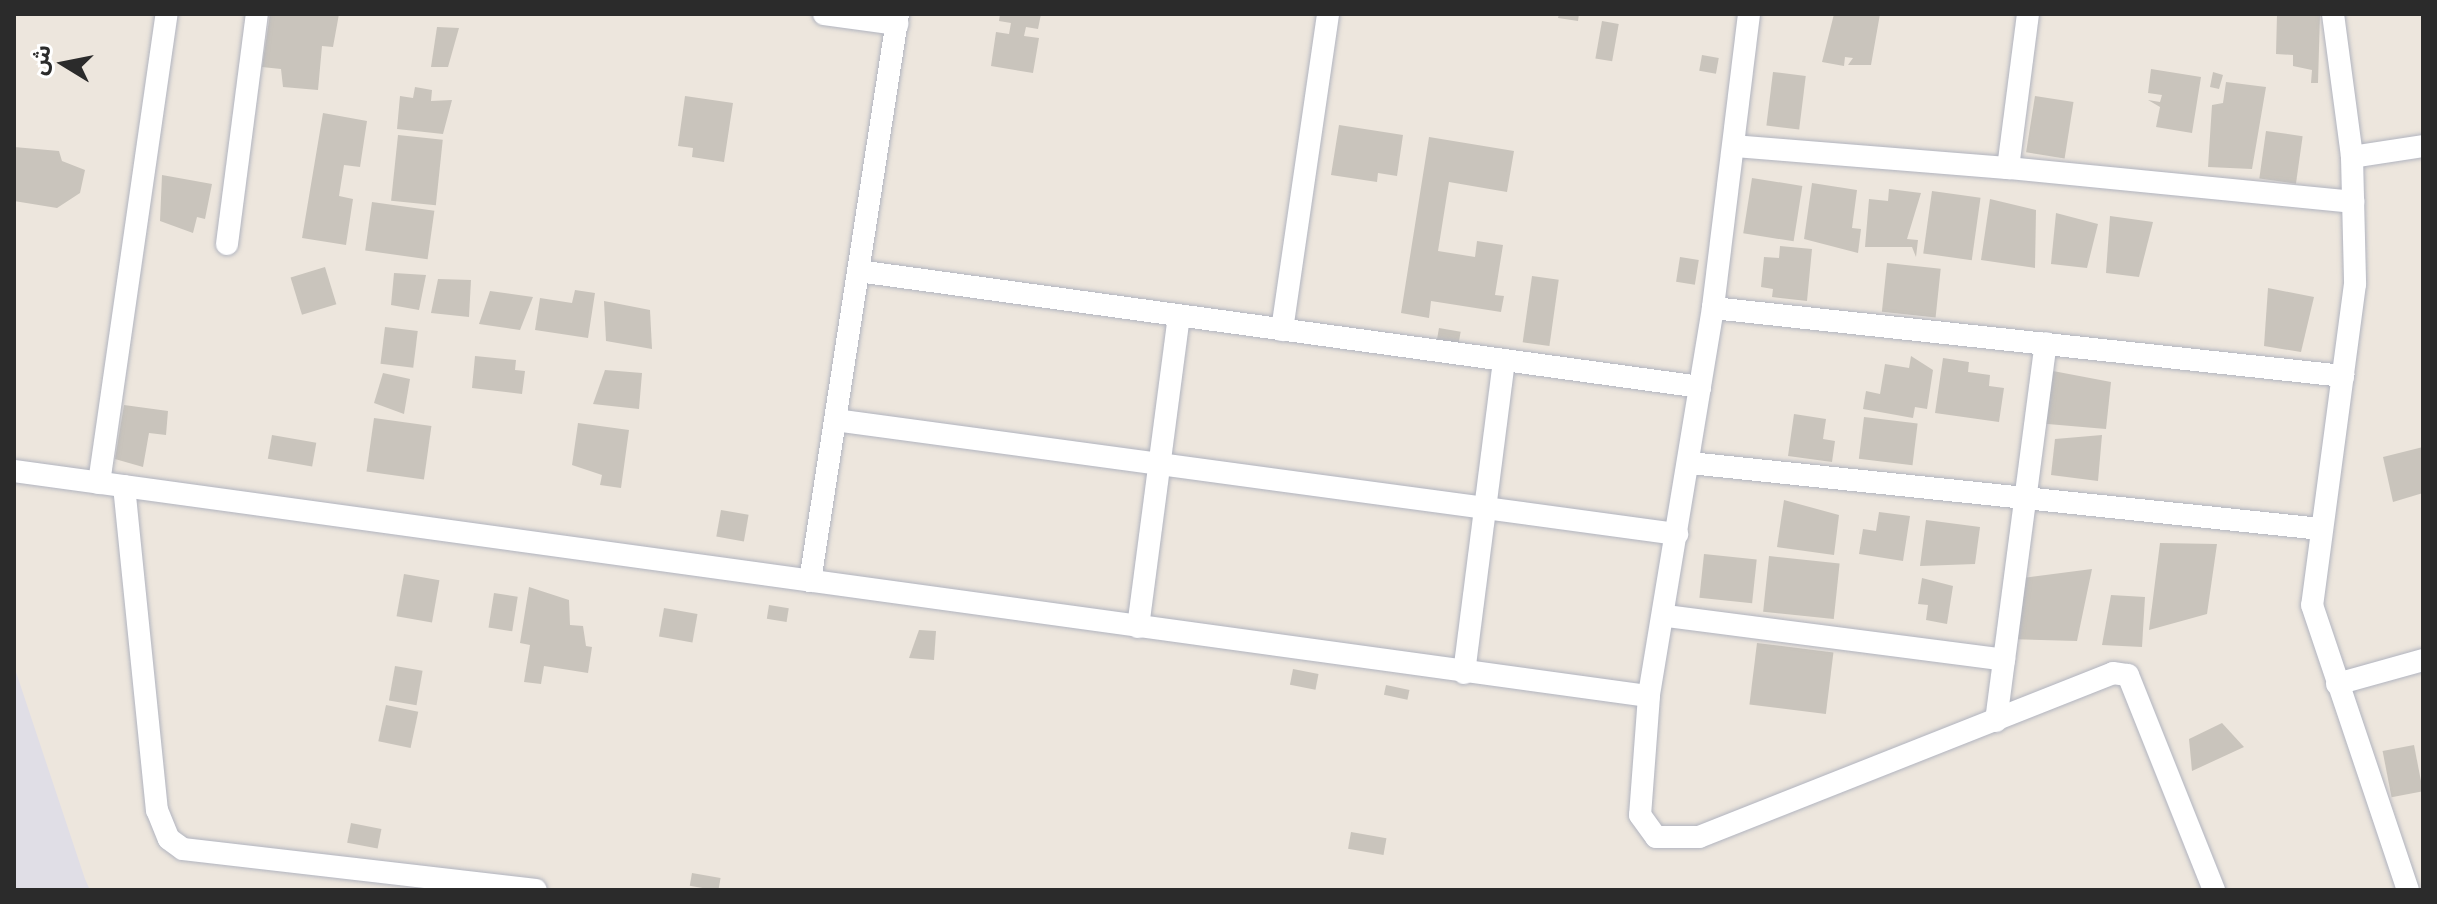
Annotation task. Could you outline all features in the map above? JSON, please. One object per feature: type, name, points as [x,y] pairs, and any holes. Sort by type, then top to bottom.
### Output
[{"type":"street","points":[[99,483],[167,14]]},
{"type":"street","points":[[227,244],[257,14]]},
{"type":"street","points":[[810,581],[897,19],[824,14]]},
{"type":"street","points":[[1282,330],[1328,14]]},
{"type":"street","points":[[1749,14],[1713,308],[1667,616],[1649,696],[1640,815],[1656,837],[1699,837],[1740,825],[2113,673],[2128,675],[2214,890]]},
{"type":"street","points":[[2008,168],[2028,14]]},
{"type":"street","points":[[2333,14],[2352,157],[2355,284],[2312,605],[2408,890]]},
{"type":"street","points":[[1734,146],[2008,168],[2353,202]]},
{"type":"street","points":[[2352,157],[2423,146]]},
{"type":"street","points":[[858,271],[1700,387]]},
{"type":"street","points":[[1713,308],[2343,376]]},
{"type":"street","points":[[1138,627],[1179,316]]},
{"type":"street","points":[[1996,721],[2046,343]]},
{"type":"street","points":[[1464,673],[1488,510],[1504,361]]},
{"type":"street","points":[[835,420],[1677,534]]},
{"type":"street","points":[[1690,463],[2321,529]]},
{"type":"street","points":[[14,471],[1464,673],[1649,696]]},
{"type":"street","points":[[124,486],[157,810],[169,839],[183,849],[536,890]]},
{"type":"street","points":[[1667,616],[2004,660]]},
{"type":"street","points":[[2337,684],[2423,660]]},
{"type":"shaded area","points":[[14,666],[85,879],[90,890],[14,890]]},
{"type":"building","points":[[270,14],[339,14],[333,47],[322,46],[318,90],[283,87],[281,69],[262,67]]},
{"type":"building","points":[[1000,14],[1041,14],[1038,29],[1026,27],[1024,36],[1039,38],[1033,73],[991,66],[996,32],[1009,34],[1011,23],[999,21]]},
{"type":"building","points":[[1559,14],[1579,14],[1578,21],[1558,18]]},
{"type":"building","points":[[1834,14],[1880,14],[1871,65],[1848,65],[1853,58],[1845,57],[1844,66],[1822,62]]},
{"type":"building","points":[[2277,14],[2320,14],[2318,83],[2311,83],[2312,70],[2293,66],[2293,55],[2276,54]]},
{"type":"building","points":[[1602,21],[1619,24],[1612,61],[1595,58]]},
{"type":"building","points":[[437,27],[459,28],[448,67],[431,67]]},
{"type":"building","points":[[1702,55],[1719,58],[1716,74],[1699,71]]},
{"type":"building","points":[[2151,69],[2201,77],[2192,133],[2156,127],[2160,107],[2148,100],[2160,102],[2162,95],[2148,93]]},
{"type":"building","points":[[1773,72],[1806,76],[1799,130],[1766,126]]},
{"type":"building","points":[[2213,72],[2223,75],[2219,89],[2210,87]]},
{"type":"building","points":[[2226,82],[2266,87],[2252,169],[2208,167],[2212,105],[2223,103]]},
{"type":"building","points":[[415,87],[432,90],[431,101],[452,100],[443,134],[397,129],[400,96],[413,98]]},
{"type":"building","points":[[685,96],[733,103],[724,162],[692,157],[693,148],[678,146]]},
{"type":"building","points":[[2035,96],[2074,102],[2065,158],[2026,152]]},
{"type":"building","points":[[323,113],[367,121],[360,167],[344,165],[339,196],[353,199],[346,245],[302,238]]},
{"type":"building","points":[[1339,125],[1403,135],[1397,176],[1378,173],[1377,182],[1331,175]]},
{"type":"building","points":[[2266,131],[2303,136],[2296,184],[2259,179]]},
{"type":"building","points":[[398,135],[443,140],[436,205],[391,201]]},
{"type":"building","points":[[1429,137],[1514,151],[1507,192],[1449,182],[1438,251],[1475,257],[1477,241],[1503,245],[1495,295],[1504,296],[1501,312],[1431,301],[1429,318],[1401,313]]},
{"type":"building","points":[[14,147],[59,151],[62,161],[85,170],[80,193],[57,208],[14,201]]},
{"type":"building","points":[[162,175],[212,184],[205,219],[197,217],[193,233],[160,221]]},
{"type":"building","points":[[1752,178],[1802,186],[1794,241],[1743,233]]},
{"type":"building","points":[[1812,183],[1857,190],[1852,228],[1861,229],[1858,253],[1804,239]]},
{"type":"building","points":[[1889,189],[1921,193],[1907,239],[1918,240],[1916,257],[1912,247],[1865,247],[1869,199],[1888,201]]},
{"type":"building","points":[[1932,191],[1981,198],[1972,260],[1923,253]]},
{"type":"building","points":[[1990,199],[2036,210],[2035,268],[1981,260]]},
{"type":"building","points":[[372,202],[434,211],[428,259],[365,251]]},
{"type":"building","points":[[2056,213],[2098,224],[2087,268],[2051,264]]},
{"type":"building","points":[[2110,216],[2153,222],[2139,277],[2106,273]]},
{"type":"building","points":[[1780,246],[1812,249],[1807,301],[1772,297],[1773,289],[1761,287],[1764,257],[1779,258]]},
{"type":"building","points":[[1680,257],[1699,260],[1695,285],[1676,282]]},
{"type":"building","points":[[1887,263],[1941,269],[1936,317],[1882,312]]},
{"type":"building","points":[[325,267],[336,304],[302,315],[291,278]]},
{"type":"building","points":[[394,273],[426,275],[419,310],[391,305]]},
{"type":"building","points":[[1532,276],[1559,280],[1549,346],[1523,342]]},
{"type":"building","points":[[438,279],[471,280],[469,317],[431,313]]},
{"type":"building","points":[[2268,288],[2314,297],[2301,352],[2264,346]]},
{"type":"building","points":[[575,290],[595,293],[588,338],[535,330],[540,298],[572,303]]},
{"type":"building","points":[[490,291],[533,297],[520,330],[479,324]]},
{"type":"building","points":[[604,301],[650,310],[652,349],[606,341]]},
{"type":"building","points":[[385,327],[418,331],[413,368],[380,364]]},
{"type":"building","points":[[1439,328],[1461,332],[1458,347],[1436,343]]},
{"type":"building","points":[[475,356],[516,360],[515,370],[525,371],[522,394],[472,388]]},
{"type":"building","points":[[1911,356],[1933,370],[1927,409],[1915,407],[1913,418],[1863,409],[1866,391],[1880,394],[1885,364],[1909,368]]},
{"type":"building","points":[[1943,358],[1969,362],[1968,372],[1990,375],[1989,386],[2004,388],[1999,422],[1935,413]]},
{"type":"building","points":[[605,370],[642,373],[639,409],[593,404]]},
{"type":"building","points":[[2053,371],[2111,382],[2106,429],[2036,423]]},
{"type":"building","points":[[383,373],[410,379],[404,414],[374,403]]},
{"type":"building","points":[[124,405],[168,411],[166,435],[149,433],[143,467],[115,459]]},
{"type":"building","points":[[1794,414],[1826,419],[1823,439],[1835,441],[1832,462],[1788,456]]},
{"type":"building","points":[[1864,417],[1918,424],[1912,465],[1859,459]]},
{"type":"building","points":[[374,418],[431,426],[424,480],[366,471]]},
{"type":"building","points":[[578,423],[629,430],[621,488],[600,485],[602,475],[572,465]]},
{"type":"building","points":[[272,435],[316,443],[312,466],[268,459]]},
{"type":"building","points":[[2102,435],[2098,481],[2051,475],[2055,439]]},
{"type":"building","points":[[2423,447],[2423,493],[2393,502],[2383,457]]},
{"type":"building","points":[[1784,500],[1839,515],[1834,555],[1777,547]]},
{"type":"building","points":[[721,510],[749,515],[744,541],[716,537]]},
{"type":"building","points":[[1879,512],[1910,516],[1903,561],[1859,554],[1863,529],[1876,531]]},
{"type":"building","points":[[1926,520],[1980,527],[1975,564],[1920,566]]},
{"type":"building","points":[[2160,543],[2217,544],[2207,614],[2149,630]]},
{"type":"building","points":[[1704,554],[1757,560],[1752,603],[1699,598]]},
{"type":"building","points":[[1769,556],[1840,563],[1834,619],[1763,612]]},
{"type":"building","points":[[2092,569],[2077,641],[2007,639],[2015,579]]},
{"type":"building","points":[[404,574],[439,580],[432,623],[397,616]]},
{"type":"building","points":[[1922,578],[1953,586],[1947,624],[1926,620],[1928,605],[1918,604]]},
{"type":"building","points":[[529,587],[569,600],[570,625],[583,626],[586,646],[592,647],[588,673],[544,666],[541,684],[524,682],[530,645],[520,643]]},
{"type":"building","points":[[494,593],[518,597],[512,631],[489,628]]},
{"type":"building","points":[[2111,595],[2145,597],[2142,647],[2102,645]]},
{"type":"building","points":[[769,605],[789,608],[787,622],[767,619]]},
{"type":"building","points":[[664,608],[697,614],[692,642],[659,637]]},
{"type":"building","points":[[919,630],[936,631],[934,660],[909,658]]},
{"type":"building","points":[[1757,643],[1833,652],[1826,714],[1749,705]]},
{"type":"building","points":[[395,666],[423,671],[416,705],[389,700]]},
{"type":"building","points":[[1293,669],[1319,674],[1315,690],[1290,685]]},
{"type":"building","points":[[1386,685],[1409,690],[1407,700],[1384,695]]},
{"type":"building","points":[[386,705],[418,712],[411,748],[378,741]]},
{"type":"building","points":[[2222,723],[2244,747],[2192,771],[2189,739]]},
{"type":"building","points":[[2414,745],[2423,791],[2392,797],[2383,751]]},
{"type":"building","points":[[351,823],[381,829],[378,849],[347,843]]},
{"type":"building","points":[[1351,832],[1386,838],[1384,855],[1348,849]]},
{"type":"building","points":[[692,873],[721,878],[718,890],[690,886]]}]
